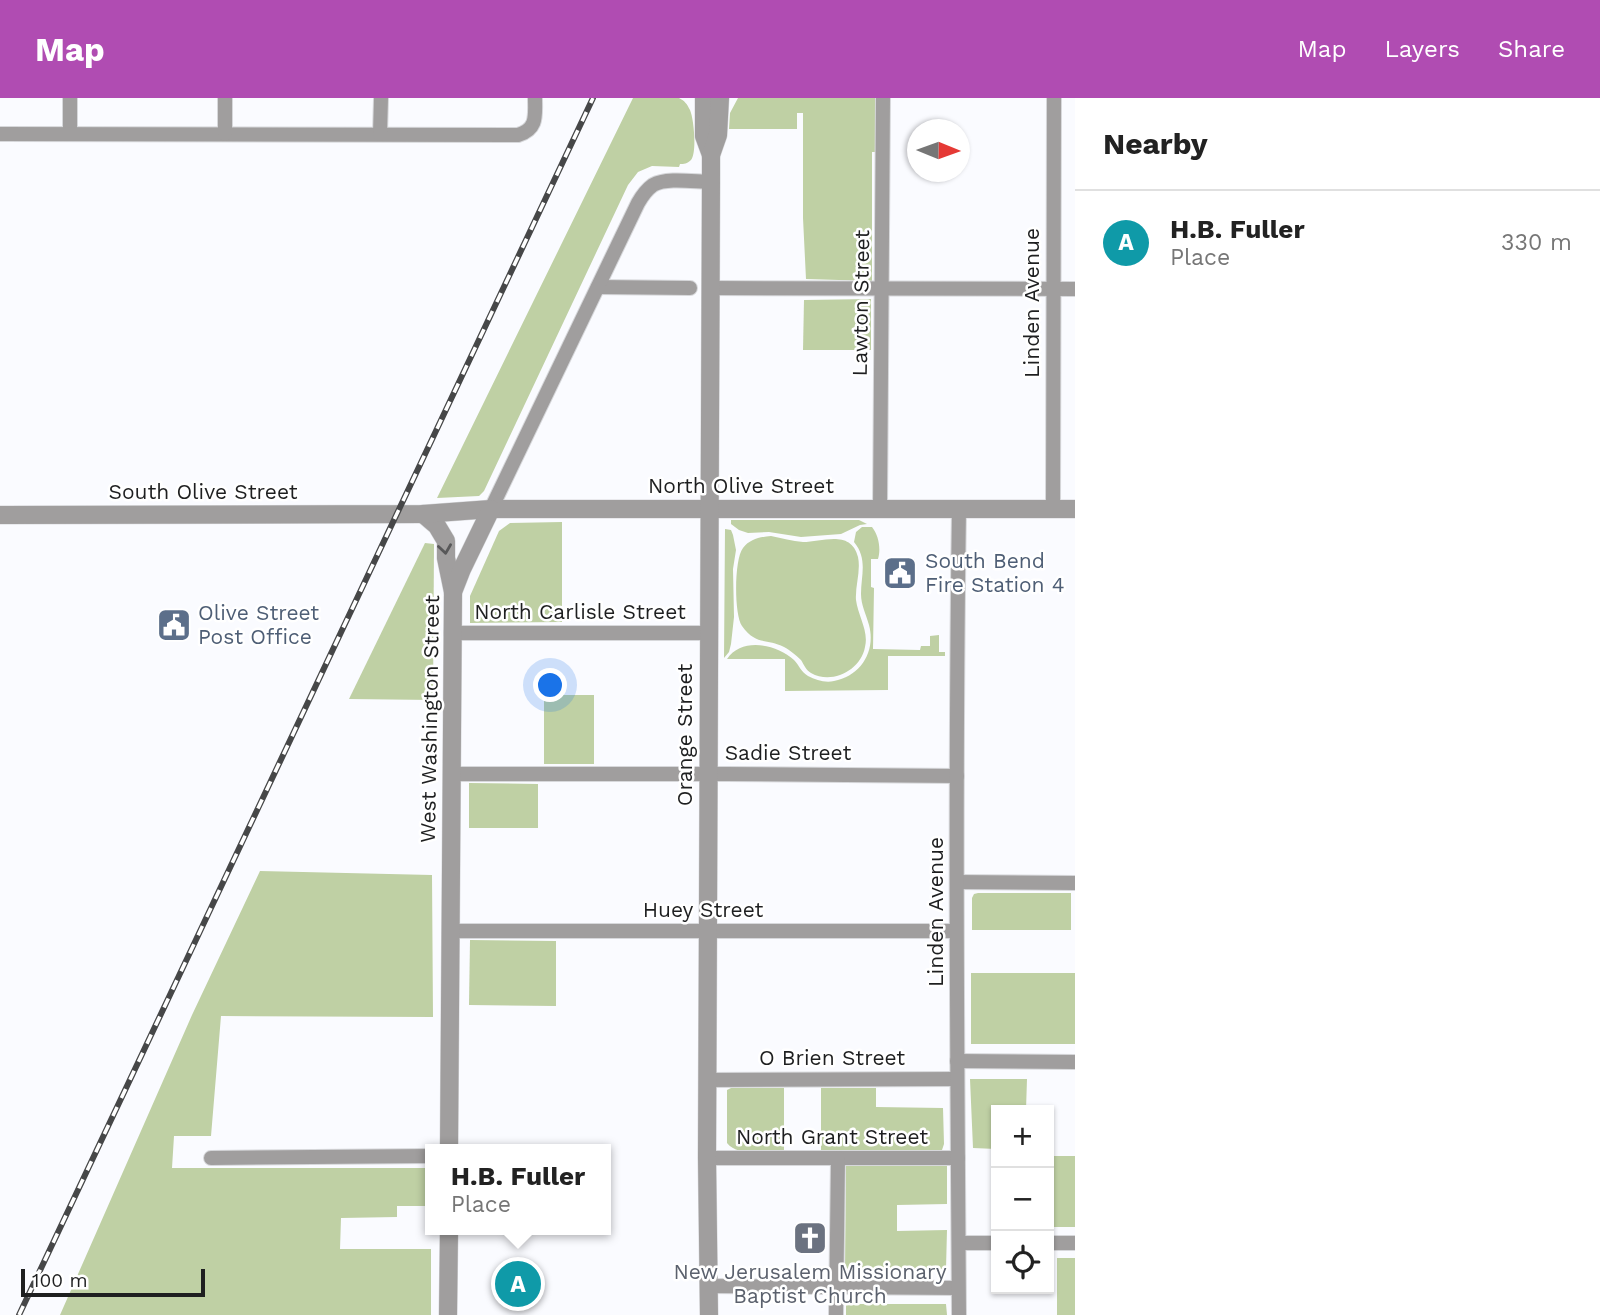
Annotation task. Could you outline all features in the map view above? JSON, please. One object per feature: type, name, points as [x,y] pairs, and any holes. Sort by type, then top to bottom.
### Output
[{"type":"street","points":[[70,98],[71,134]]},
{"type":"street","points":[[225,98],[225,134]]},
{"type":"street","points":[[380,134],[381,98]]},
{"type":"street","points":[[0,134],[518,135],[528,130],[535,120],[535,98]]},
{"type":"street","name":"Orange Street","points":[[690,98],[704,121]]},
{"type":"street","name":"Orange Street","points":[[704,98],[704,136],[711,155]]},
{"type":"street","name":"Orange Street","points":[[709,1315],[706,1158],[711,155],[718,135],[720,98]]},
{"type":"street","name":"Lawton Street","points":[[880,509],[883,98]]},
{"type":"street","name":"Linden Avenue","points":[[1053,509],[1054,98]]},
{"type":"street","name":"West Washington Street","points":[[449,1144],[453,592],[638,203],[654,185],[666,181],[711,182]]},
{"type":"street","points":[[598,287],[690,288]]},
{"type":"street","points":[[710,288],[1075,289]]},
{"type":"street","name":"North Olive Street","points":[[415,514],[491,509],[1075,509]]},
{"type":"street","name":"Linden Avenue","points":[[959,1315],[956,931],[960,509]]},
{"type":"street","points":[[415,514],[437,526],[446,541],[446,558],[453,592]]},
{"type":"street","name":"South Olive Street","points":[[0,515],[415,514]]},
{"type":"street","name":"North Carlisle Street","points":[[452,633],[708,633]]},
{"type":"street","name":"Sadie Street","points":[[451,774],[957,776]]},
{"type":"street","points":[[957,883],[1075,883]]},
{"type":"street","name":"Huey Street","points":[[450,931],[956,931]]},
{"type":"street","points":[[957,1061],[1075,1062]]},
{"type":"street","name":"O Brien Street","points":[[707,1080],[957,1079]]},
{"type":"street","points":[[211,1158],[425,1156]]},
{"type":"street","name":"North Grant Street","points":[[706,1158],[958,1158]]},
{"type":"street","points":[[836,1315],[838,1158]]},
{"type":"street","points":[[448,1315],[449,1235]]},
{"type":"street","points":[[959,1243],[991,1243]]},
{"type":"street","points":[[1054,1243],[1075,1243]]},
{"type":"street","points":[[710,1286],[958,1288]]},
{"type":"green space","points":[[633,98],[679,98],[686,103],[694,128],[693,156],[679,167],[652,166],[638,172],[628,185],[484,491],[479,496],[437,498]]},
{"type":"green space","points":[[738,98],[877,98],[877,152],[872,152],[872,281],[806,279],[803,113],[797,113],[797,129],[729,129],[730,113]]},
{"type":"green space","points":[[871,299],[871,350],[803,350],[804,300]]},
{"type":"green space","points":[[731,520],[859,520],[867,524],[841,534],[801,537],[769,532],[748,533],[731,524]]},
{"type":"green space","points":[[562,522],[562,622],[470,623],[470,596],[499,531],[510,523]]},
{"type":"green space","points":[[862,527],[872,527],[879,547],[878,559],[871,559],[871,587],[874,588],[873,649],[920,650],[921,646],[930,646],[930,636],[939,635],[939,652],[945,652],[945,656],[888,656],[888,690],[785,691],[785,659],[727,659],[741,648],[759,645],[787,654],[806,674],[821,681],[831,682],[844,678],[859,668],[868,653],[871,635],[861,598],[861,555],[854,542],[856,532]]},
{"type":"green space","points":[[725,529],[731,530],[736,550],[731,644],[724,658]]},
{"type":"green space","points":[[771,536],[803,542],[843,540],[854,548],[859,562],[856,600],[866,641],[858,662],[844,673],[828,677],[811,673],[789,650],[757,639],[742,626],[736,599],[740,554],[752,541]]},
{"type":"green space","points":[[425,543],[434,544],[433,700],[349,699]]},
{"type":"green space","points":[[544,695],[594,695],[594,764],[544,764]]},
{"type":"green space","points":[[469,783],[538,784],[538,828],[469,828]]},
{"type":"green space","points":[[260,871],[432,875],[433,1017],[221,1016],[211,1136],[174,1136],[172,1168],[425,1168],[425,1206],[397,1206],[397,1217],[341,1218],[340,1249],[431,1249],[431,1315],[60,1315],[192,1015]]},
{"type":"green space","points":[[978,893],[1071,893],[1071,930],[972,930],[972,898]]},
{"type":"green space","points":[[470,940],[556,941],[556,1006],[469,1005]]},
{"type":"green space","points":[[971,973],[1075,973],[1075,1044],[971,1044]]},
{"type":"green space","points":[[970,1079],[1027,1079],[1026,1105],[991,1105],[991,1149],[973,1148]]},
{"type":"green space","points":[[784,1088],[784,1151],[745,1152],[727,1143],[727,1090]]},
{"type":"green space","points":[[821,1088],[876,1088],[876,1107],[943,1108],[942,1150],[821,1151]]},
{"type":"green space","points":[[1054,1156],[1075,1156],[1075,1227],[1054,1227]]},
{"type":"green space","points":[[846,1165],[947,1165],[947,1204],[897,1205],[897,1231],[947,1230],[946,1269],[845,1270]]},
{"type":"green space","points":[[1057,1258],[1075,1258],[1075,1315],[1057,1315]]},
{"type":"green space","points":[[846,1304],[946,1304],[947,1315],[846,1315]]},
{"type":"railway","points":[[19,1315],[593,98]]},
{"type":"place","name":"South Bend Fire Station 4","points":[[900,573]]},
{"type":"place","name":"Olive Street Post Office","points":[[174,625]]},
{"type":"place","name":"New Jerusalem Missionary Baptist Church","points":[[810,1238]]},
{"type":"place","name":"H.B. Fuller","points":[[518,1284]]}]
